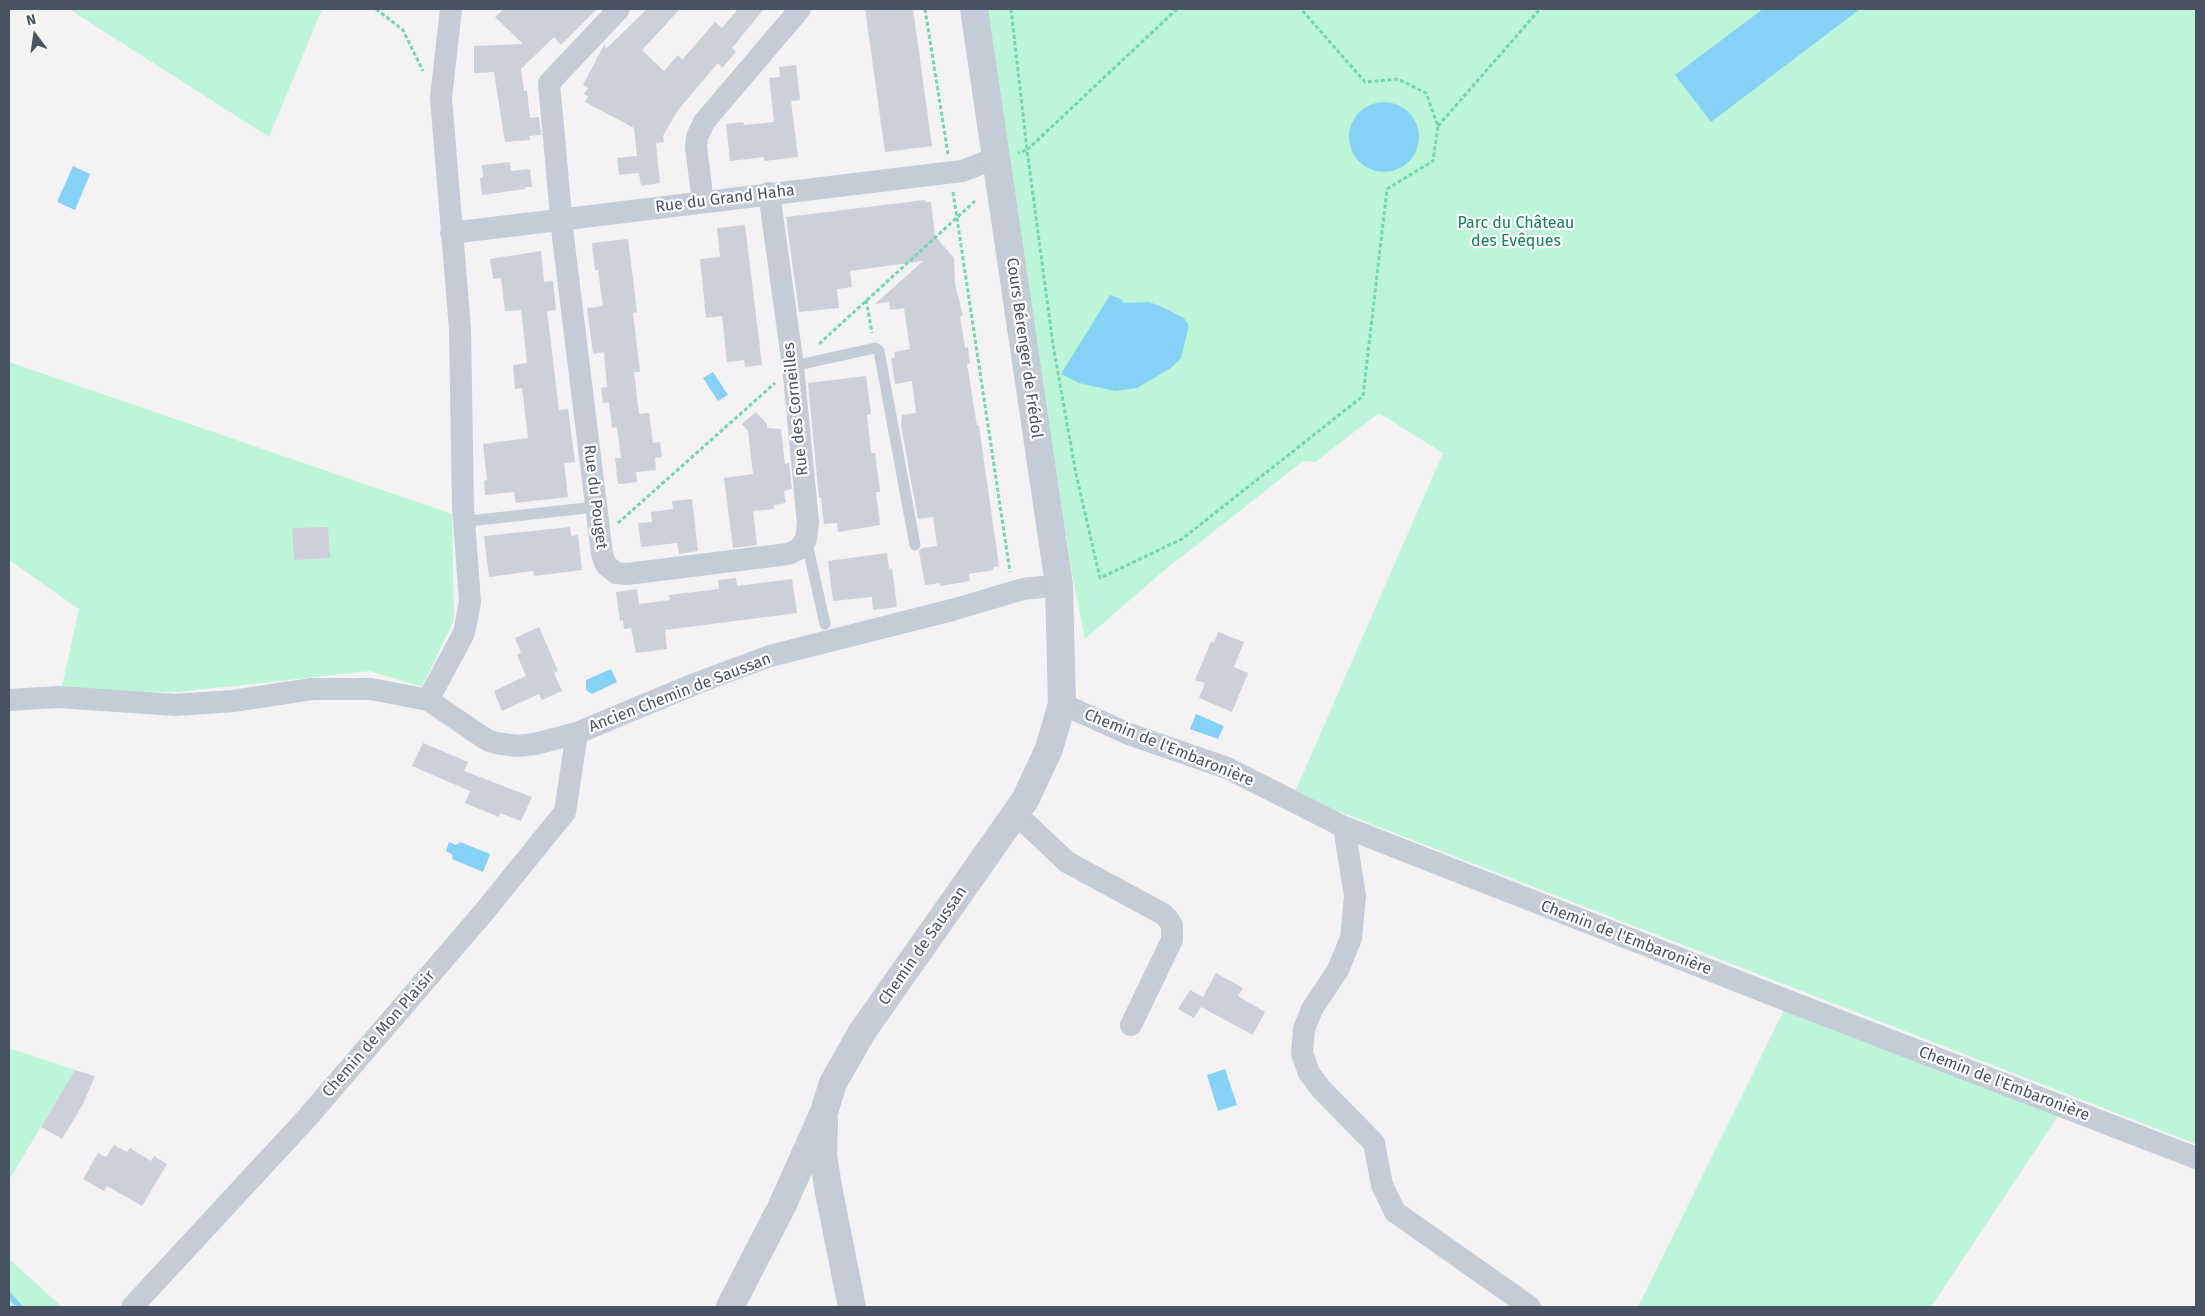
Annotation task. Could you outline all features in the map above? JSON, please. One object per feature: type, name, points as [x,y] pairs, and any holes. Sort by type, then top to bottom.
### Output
[{"type":"street","points":[[9,700],[58,697],[176,705],[232,701],[312,689],[371,689],[428,700],[464,633],[470,602],[463,515],[460,329],[445,158],[442,90],[451,9]]},
{"type":"street","name":"Rue du Pouget","points":[[619,9],[549,83],[562,219],[602,554],[606,565],[616,573],[627,574],[788,554],[799,549],[806,539]]},
{"type":"street","points":[[703,202],[697,137],[704,122],[800,9]]},
{"type":"street","name":"Cours Bérenger de Frédol","points":[[974,9],[1058,585],[1061,696]]},
{"type":"street","name":"Rue du Grand Haha","points":[[451,232],[950,172],[962,170],[996,158]]},
{"type":"street","name":"Rue des Corneilles","points":[[769,193],[793,366],[808,523],[806,539]]},
{"type":"street","name":"Ancien Chemin de Saussan","points":[[428,700],[487,740],[517,746],[535,744],[576,734],[697,683],[770,656],[1019,591],[1058,585]]},
{"type":"street","name":"Chemin de Saussan","points":[[730,1307],[782,1206],[824,1112],[833,1083],[862,1032],[1025,800],[1049,749],[1061,696]]},
{"type":"street","name":"Chemin de l'Embaronière","points":[[1061,696],[1129,734],[1227,768],[1344,827],[2196,1158]]},
{"type":"street","name":"Chemin de Mon Plaisir","points":[[132,1307],[307,1118],[484,912],[565,812],[576,734]]},
{"type":"street","points":[[1016,814],[1067,862],[1162,914],[1172,925],[1172,940],[1131,1025]]},
{"type":"street","points":[[1344,827],[1354,896],[1351,938],[1338,970],[1312,1008],[1304,1029],[1302,1053],[1307,1066],[1321,1089],[1374,1143],[1382,1185],[1395,1212],[1530,1307]]},
{"type":"street","points":[[824,1112],[823,1156],[852,1307]]},
{"type":"street","points":[[782,1206],[804,1194],[829,1192]]},
{"type":"lane","points":[[793,366],[875,348],[880,351],[915,545]]},
{"type":"lane","points":[[469,522],[595,507]]},
{"type":"lane","name":"Rue des Corneilles","points":[[806,539],[825,624]]},
{"type":"path","points":[[376,9],[403,30],[428,82],[442,90]]},
{"type":"path","points":[[925,9],[1019,591]]},
{"type":"path","points":[[1011,9],[1027,150],[1053,345],[1076,474],[1100,578],[1182,539],[1363,396],[1387,189],[1433,161],[1438,126],[1426,94],[1398,79],[1365,82],[1301,9]]},
{"type":"path","points":[[1027,150],[1177,9]]},
{"type":"path","points":[[1438,126],[1540,9]]},
{"type":"path","points":[[866,299],[875,348]]},
{"type":"green space","points":[[69,9],[322,9],[269,137]]},
{"type":"green space","name":"Parc du Château des Evêques","points":[[985,9],[2196,9],[2196,1144],[1294,794],[1443,453],[1379,413],[1315,462],[1303,461],[1161,573],[1085,639],[1073,579]]},
{"type":"green space","points":[[9,362],[452,514],[454,620],[422,687],[370,671],[178,692],[61,691],[79,609],[9,560]]},
{"type":"green space","points":[[1784,1010],[2060,1113],[1931,1307],[1638,1307]]},
{"type":"green space","points":[[9,1048],[75,1070],[9,1180]]},
{"type":"green space","points":[[9,1259],[62,1307],[9,1307]]},
{"type":"water","points":[[1763,9],[1860,9],[1711,122],[1675,75]]},
{"type":"water","points":[[1384,102],[1397,105],[1409,112],[1416,124],[1419,137],[1416,150],[1409,162],[1397,169],[1384,172],[1371,169],[1359,162],[1352,150],[1349,137],[1352,124],[1359,112],[1371,105]]},
{"type":"water","points":[[73,166],[90,174],[75,210],[57,202]]},
{"type":"water","points":[[1110,295],[1121,299],[1124,303],[1149,302],[1160,306],[1184,318],[1189,326],[1181,358],[1171,368],[1137,388],[1115,391],[1079,383],[1061,374]]},
{"type":"water","points":[[713,372],[728,395],[718,401],[703,378]]},
{"type":"water","points":[[611,669],[617,682],[592,694],[586,690],[586,680]]},
{"type":"water","points":[[1196,714],[1224,726],[1218,739],[1190,729]]},
{"type":"water","points":[[449,842],[456,845],[460,842],[490,854],[483,872],[452,859],[453,855],[446,851]]},
{"type":"water","points":[[1225,1069],[1237,1105],[1218,1111],[1207,1075]]},
{"type":"building","points":[[504,9],[597,9],[561,45],[554,37],[521,69],[524,91],[527,91],[530,118],[539,117],[541,135],[529,136],[530,140],[505,142],[494,72],[474,73],[474,46],[523,44],[495,17]]},
{"type":"building","points":[[647,9],[680,9],[642,50],[664,71],[678,55],[682,60],[715,22],[722,28],[738,9],[764,9],[732,48],[736,52],[722,68],[718,63],[678,110],[663,136],[664,142],[656,143],[660,183],[641,186],[639,173],[619,175],[617,158],[637,156],[634,128],[585,102],[588,96],[584,94],[588,88],[583,85],[604,45],[607,48]]},
{"type":"building","points":[[865,9],[913,9],[932,146],[885,152]]},
{"type":"building","points":[[796,65],[800,100],[791,101],[798,157],[764,161],[764,157],[730,161],[726,124],[743,122],[744,125],[774,122],[769,78],[780,77],[779,67]]},
{"type":"building","points":[[510,162],[511,171],[530,169],[532,187],[482,195],[480,178],[483,177],[482,165]]},
{"type":"building","points":[[925,200],[925,202],[931,202],[935,236],[954,258],[955,284],[963,316],[960,316],[965,348],[968,347],[970,363],[967,364],[977,426],[979,426],[999,566],[993,567],[993,570],[969,574],[970,581],[941,586],[940,583],[925,585],[919,551],[922,548],[937,546],[933,517],[918,519],[901,426],[902,415],[916,413],[912,381],[895,384],[891,358],[895,358],[894,352],[910,349],[904,308],[890,310],[889,302],[875,304],[923,261],[850,271],[852,287],[837,289],[839,308],[799,312],[786,217]]},
{"type":"building","points":[[745,225],[762,365],[745,367],[744,360],[727,362],[722,316],[706,318],[700,259],[720,257],[717,228]]},
{"type":"building","points":[[628,239],[637,312],[633,313],[640,372],[634,372],[639,414],[649,413],[653,443],[660,442],[662,457],[655,458],[656,470],[636,472],[637,482],[618,484],[615,458],[621,458],[617,427],[612,428],[609,402],[603,403],[601,388],[607,387],[604,352],[593,354],[587,308],[603,306],[598,270],[595,270],[592,243]]},
{"type":"building","points":[[541,251],[544,282],[553,281],[556,310],[547,311],[559,410],[568,409],[575,462],[564,463],[568,497],[516,503],[514,492],[485,495],[484,481],[487,480],[483,444],[528,438],[522,388],[515,389],[513,365],[527,363],[521,310],[505,311],[501,278],[493,279],[490,259]]},
{"type":"building","points":[[866,376],[871,414],[867,415],[871,453],[875,453],[880,492],[876,492],[880,525],[838,532],[837,523],[824,524],[821,498],[819,498],[808,383]]},
{"type":"building","points":[[756,412],[767,424],[767,428],[781,429],[785,464],[789,463],[792,489],[784,491],[786,503],[774,505],[774,509],[753,511],[757,545],[733,548],[724,478],[753,474],[748,431],[742,424]]},
{"type":"building","points":[[692,499],[698,551],[679,554],[677,543],[641,547],[638,523],[652,522],[651,512],[673,509],[672,501]]},
{"type":"building","points":[[328,527],[330,558],[294,560],[292,528]]},
{"type":"building","points":[[570,527],[571,536],[578,535],[582,570],[534,576],[533,571],[489,577],[484,536]]},
{"type":"building","points":[[887,553],[889,569],[892,568],[897,607],[873,610],[872,597],[833,601],[828,561]]},
{"type":"building","points":[[736,578],[737,586],[792,579],[797,613],[665,630],[667,649],[636,653],[631,628],[624,629],[623,620],[620,621],[616,592],[637,589],[639,604],[670,600],[669,595],[719,589],[718,580]]},
{"type":"building","points":[[539,627],[558,671],[554,673],[562,691],[542,700],[539,694],[502,711],[494,691],[526,676],[517,655],[521,653],[515,638]]},
{"type":"building","points":[[1218,632],[1244,642],[1234,667],[1248,673],[1232,712],[1199,698],[1205,683],[1195,680],[1211,642],[1214,643]]},
{"type":"building","points":[[423,743],[468,762],[464,771],[532,797],[521,821],[500,813],[499,817],[465,803],[470,791],[412,766]]},
{"type":"building","points":[[1216,973],[1243,988],[1238,996],[1265,1012],[1253,1035],[1201,1007],[1194,1018],[1178,1009],[1190,990],[1203,997]]},
{"type":"building","points":[[75,1070],[95,1076],[83,1104],[62,1139],[41,1127]]},
{"type":"building","points":[[114,1145],[127,1152],[130,1148],[151,1161],[154,1156],[167,1164],[142,1206],[107,1186],[104,1191],[83,1179],[98,1153],[106,1157]]},
{"type":"waterway","points":[[9,1295],[20,1307]]}]
